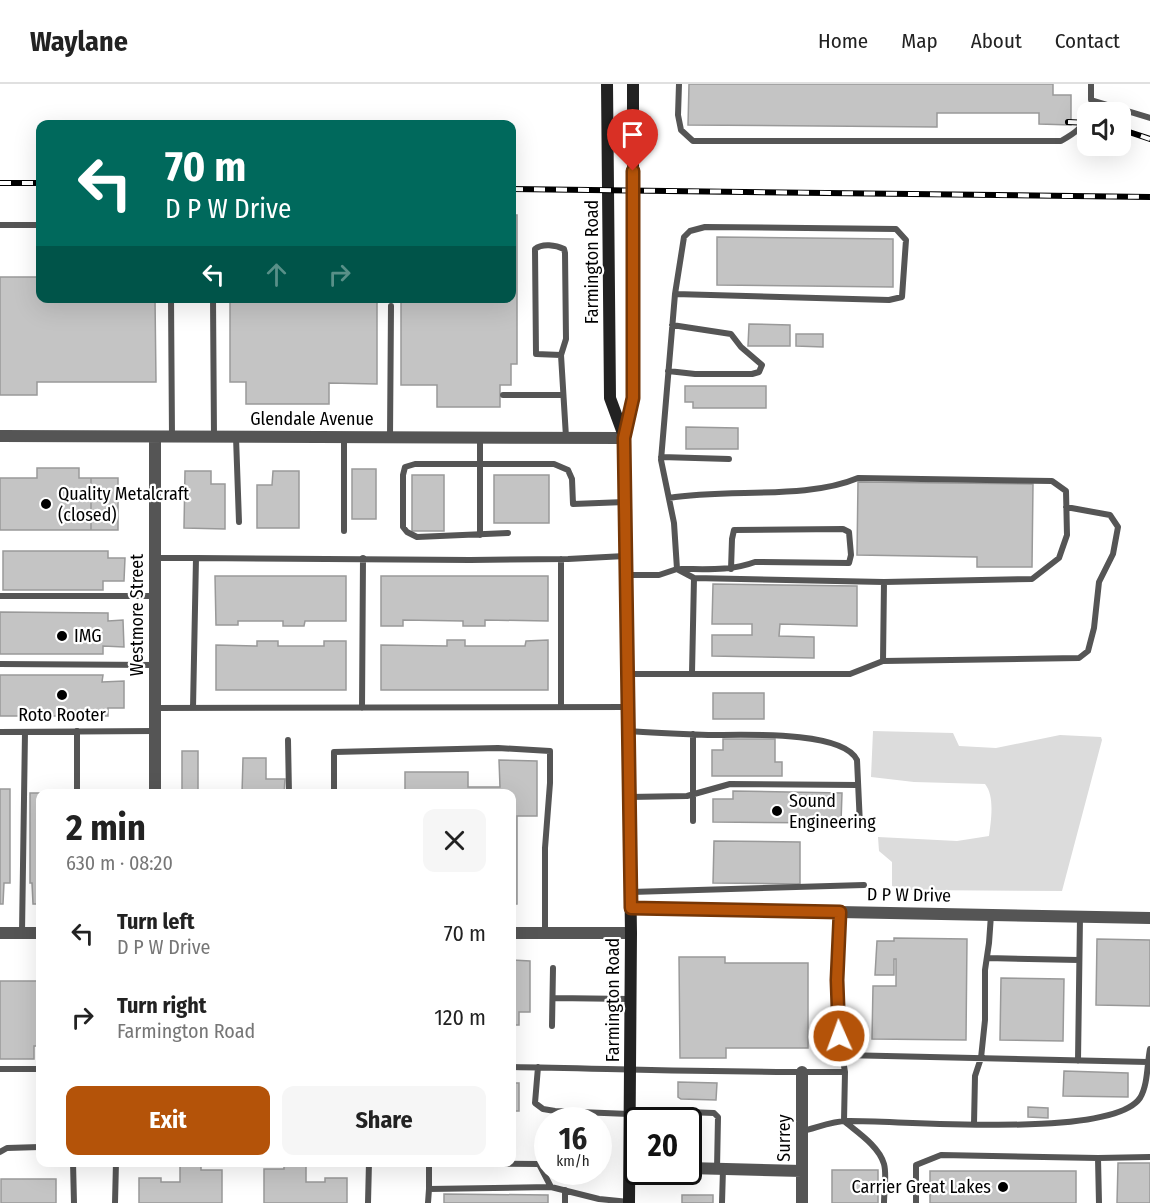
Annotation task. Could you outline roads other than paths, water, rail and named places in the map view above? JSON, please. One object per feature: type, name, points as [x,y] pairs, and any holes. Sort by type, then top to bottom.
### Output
[{"type":"main road","name":"Farmington Road","points":[[608,84],[610,398],[624,438]]},
{"type":"main road","name":"Farmington Road","points":[[629,1107],[631,892],[624,438],[633,398],[633,84]]},
{"type":"main road","name":"Farmington Road","points":[[629,1203],[631,1185]]},
{"type":"street","name":"Glendale Avenue","points":[[0,436],[624,438]]},
{"type":"street","name":"Westmore Street","points":[[155,437],[155,789]]},
{"type":"street","name":"D P W Drive","points":[[631,908],[1150,918]]},
{"type":"street","points":[[0,933],[36,933]]},
{"type":"street","points":[[516,933],[631,933]]},
{"type":"street","name":"Surrey","points":[[802,1072],[802,1203]]},
{"type":"street","points":[[702,1168],[802,1171]]},
{"type":"lane","points":[[679,84],[678,115],[681,130],[693,141],[1061,141],[1077,132]]},
{"type":"lane","points":[[1091,84],[1091,100],[1150,118]]},
{"type":"lane","points":[[0,225],[36,225]]},
{"type":"lane","points":[[675,294],[902,297],[906,240],[896,229],[705,227],[696,228],[684,237],[675,294],[661,457],[674,523],[677,569]]},
{"type":"lane","points":[[561,355],[536,354],[536,249],[540,245],[559,246],[564,249],[565,253],[566,339],[561,355],[566,437]]},
{"type":"lane","points":[[171,303],[172,437]]},
{"type":"lane","points":[[213,303],[214,437]]},
{"type":"lane","points":[[390,437],[391,306]]},
{"type":"lane","points":[[668,371],[752,374],[759,372],[762,365],[741,347],[731,334],[672,325]]},
{"type":"lane","points":[[503,394],[563,395]]},
{"type":"lane","points":[[236,437],[239,522]]},
{"type":"lane","points":[[344,437],[344,531]]},
{"type":"lane","points":[[480,437],[480,535]]},
{"type":"lane","points":[[661,457],[729,459]]},
{"type":"lane","points":[[508,533],[417,537],[407,532],[403,527],[405,467],[415,464],[554,464],[568,470],[572,479],[573,504],[625,502]]},
{"type":"lane","points":[[669,498],[693,494],[800,490],[843,484],[858,478],[1040,480],[1052,481],[1066,491],[1067,535],[1059,558],[1032,579],[884,582],[694,578],[677,569]]},
{"type":"lane","points":[[627,674],[850,674],[883,661],[1079,658],[1088,651],[1094,628],[1099,582],[1113,554],[1118,526],[1110,515],[1066,507]]},
{"type":"lane","points":[[626,574],[659,575],[677,569],[731,569],[755,562],[849,563],[851,555],[849,532],[843,529],[734,530],[731,569]]},
{"type":"lane","points":[[155,558],[561,559],[625,556]]},
{"type":"lane","points":[[193,708],[196,558]]},
{"type":"lane","points":[[362,708],[363,558]]},
{"type":"lane","points":[[561,559],[561,707]]},
{"type":"lane","points":[[692,673],[694,578]]},
{"type":"lane","points":[[883,661],[884,582]]},
{"type":"lane","points":[[0,596],[155,596]]},
{"type":"lane","points":[[0,663],[155,665]]},
{"type":"lane","points":[[154,708],[628,707]]},
{"type":"lane","points":[[628,730],[797,736],[837,744],[854,753],[857,760],[860,825]]},
{"type":"lane","points":[[77,731],[77,789]]},
{"type":"lane","points":[[0,732],[155,731]]},
{"type":"lane","points":[[22,933],[25,732]]},
{"type":"lane","points":[[693,734],[693,821]]},
{"type":"lane","points":[[288,740],[289,789]]},
{"type":"lane","points":[[334,789],[334,752],[498,748],[550,751],[550,783],[544,848],[545,933]]},
{"type":"lane","points":[[629,797],[693,795],[730,784],[858,785]]},
{"type":"lane","points":[[631,892],[864,885]]},
{"type":"lane","points":[[840,912],[837,980],[839,1036],[845,1072],[844,1121],[868,1142],[884,1164],[884,1203]]},
{"type":"lane","points":[[974,1124],[975,1076],[981,1058],[991,915]]},
{"type":"lane","points":[[1078,1061],[1080,917]]},
{"type":"lane","points":[[987,958],[1079,960]]},
{"type":"lane","points":[[552,1026],[554,968]]},
{"type":"lane","points":[[553,998],[631,999]]},
{"type":"lane","points":[[802,1131],[844,1121],[1051,1123],[1082,1121],[1125,1111],[1140,1098],[1150,1049]]},
{"type":"lane","points":[[842,1055],[1148,1062]]},
{"type":"lane","points":[[516,1067],[667,1072],[845,1072]]},
{"type":"lane","points":[[538,1067],[535,1102],[543,1109],[624,1112]]},
{"type":"lane","points":[[0,1069],[36,1069]]},
{"type":"lane","points":[[702,1113],[714,1113],[718,1117],[722,1203]]},
{"type":"lane","points":[[0,1152],[7,1148],[36,1147]]},
{"type":"lane","points":[[916,1203],[916,1165],[941,1155],[1098,1158],[1150,1156]]},
{"type":"lane","points":[[1098,1158],[1099,1203]]},
{"type":"lane","points":[[516,1164],[538,1164],[551,1187]]},
{"type":"lane","points":[[73,1167],[74,1203]]},
{"type":"lane","points":[[115,1203],[116,1167]]},
{"type":"lane","points":[[368,1203],[369,1167]]},
{"type":"lane","points":[[428,1203],[429,1167]]},
{"type":"lane","points":[[429,1189],[551,1187],[599,1199],[629,1203]]},
{"type":"lane","points":[[565,1190],[565,1203]]},
{"type":"railway","points":[[1068,122],[1077,122]]},
{"type":"railway","points":[[1131,133],[1150,139]]},
{"type":"railway","points":[[0,183],[36,183]]},
{"type":"railway","points":[[516,189],[1150,197]]},
{"type":"place","name":"Quality Metalcraft (closed)","points":[[46,504]]},
{"type":"place","name":"IMG","points":[[62,636]]},
{"type":"place","name":"Roto Rooter","points":[[62,695]]},
{"type":"place","name":"Sound Engineering","points":[[777,811]]},
{"type":"place","name":"Carrier Great Lakes","points":[[1003,1187]]}]
